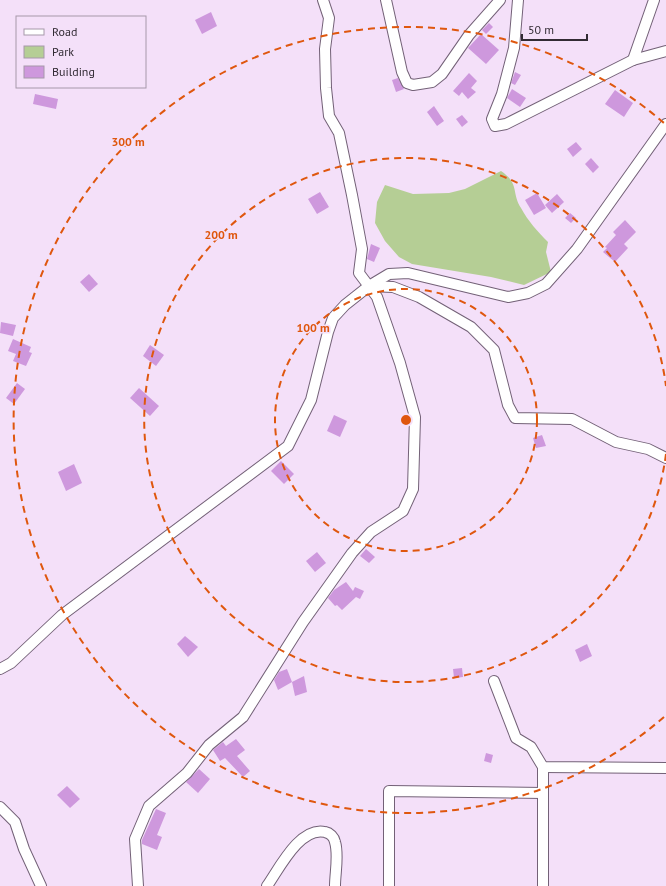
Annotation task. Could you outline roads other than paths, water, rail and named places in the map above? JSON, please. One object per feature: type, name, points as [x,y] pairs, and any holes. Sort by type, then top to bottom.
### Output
[{"type":"street","points":[[138,886],[135,839],[149,806],[187,773],[209,745],[243,717],[303,622],[352,553],[371,532],[403,511],[413,489],[415,417],[400,363],[377,297],[359,273],[362,249],[352,195],[339,133],[329,116],[326,88],[325,49],[329,18],[323,0]]},
{"type":"street","points":[[386,0],[402,72],[407,83],[413,85],[432,82],[442,74],[469,34],[500,0]]},
{"type":"street","points":[[518,0],[514,48],[502,94],[492,119],[495,126],[506,124],[633,60],[666,51]]},
{"type":"street","points":[[633,60],[654,0]]},
{"type":"street","points":[[0,668],[11,663],[62,615],[288,446],[310,400],[333,318],[345,304],[369,286],[389,274],[408,274],[508,297],[528,293],[546,284],[577,249],[666,124]]},
{"type":"street","points":[[369,286],[393,287],[419,297],[471,327],[494,350],[508,405],[515,418],[572,419],[616,442],[648,449],[666,458]]},
{"type":"street","points":[[494,681],[516,738],[531,747],[543,767],[543,886]]},
{"type":"street","points":[[543,767],[666,768]]},
{"type":"street","points":[[389,886],[389,791],[543,793]]},
{"type":"street","points":[[0,807],[14,822],[24,849],[41,886]]},
{"type":"street","points":[[267,886],[300,840],[312,832],[323,832],[333,837],[336,844],[335,886]]}]
